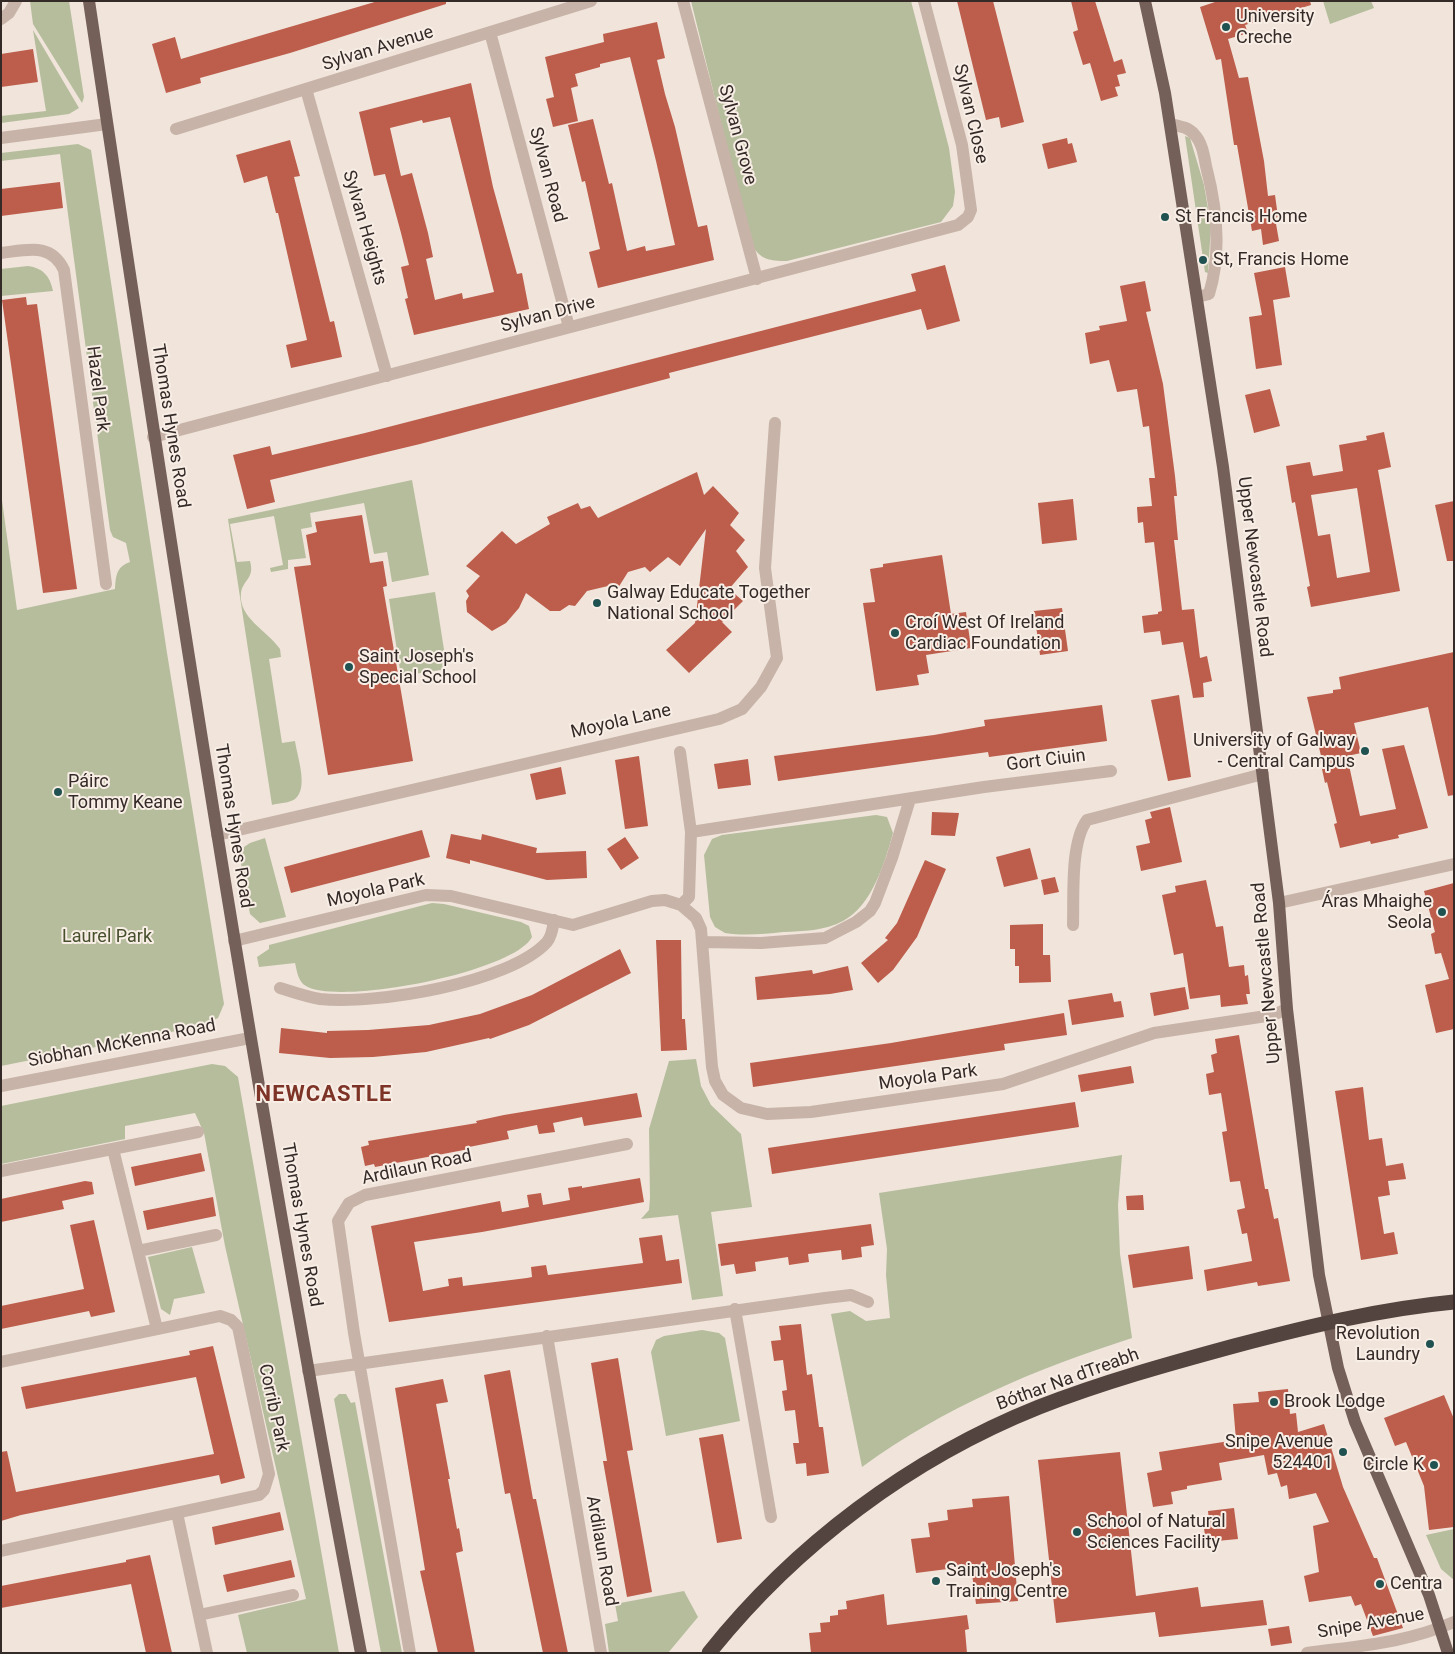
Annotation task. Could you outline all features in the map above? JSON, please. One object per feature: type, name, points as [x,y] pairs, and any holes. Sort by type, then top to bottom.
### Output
[{"type":"highway","name":"Bóthar Na dTreabh","points":[[709,1653],[740,1616],[805,1551],[865,1504],[961,1445],[1037,1408],[1096,1386],[1181,1360],[1329,1323],[1372,1314],[1454,1302]]},
{"type":"main road","name":"Thomas Hynes Road","points":[[88,1],[153,436],[250,1038],[308,1371],[361,1653]]},
{"type":"main road","name":"Upper Newcastle Road","points":[[1145,1],[1170,124],[1222,460],[1279,903],[1287,1009],[1319,1275],[1338,1368],[1354,1422],[1441,1628],[1448,1653]]},
{"type":"street","points":[[1,19],[9,13],[16,1]]},
{"type":"street","name":"Sylvan Avenue","points":[[176,128],[591,1]]},
{"type":"street","name":"Sylvan Grove","points":[[683,1],[757,279]]},
{"type":"street","name":"Sylvan Close","points":[[924,1],[962,145],[970,201],[968,217],[953,228]]},
{"type":"street","name":"Sylvan Road","points":[[490,32],[569,327]]},
{"type":"street","name":"Sylvan Heights","points":[[306,89],[387,376]]},
{"type":"street","points":[[1,138],[107,124]]},
{"type":"street","points":[[1170,124],[1187,128],[1195,134],[1202,148],[1211,185],[1217,244],[1215,274],[1209,294],[1197,297]]},
{"type":"street","name":"Sylvan Drive","points":[[153,436],[953,228]]},
{"type":"street","name":"Hazel Park","points":[[1,253],[26,250],[45,251],[59,259],[64,270],[106,584]]},
{"type":"street","name":"Moyola Lane","points":[[217,835],[719,719],[742,710],[761,687],[777,658],[765,568],[775,423]]},
{"type":"street","points":[[680,752],[691,832],[688,897],[681,905]]},
{"type":"street","name":"Gort Ciuin","points":[[910,798],[1111,771]]},
{"type":"street","points":[[1073,925],[1077,848],[1082,827],[1087,820],[1263,774]]},
{"type":"street","points":[[691,832],[910,798],[892,858],[875,903],[870,911],[856,922],[825,938],[760,943],[703,942]]},
{"type":"street","points":[[1279,903],[1454,864]]},
{"type":"street","name":"Moyola Park","points":[[234,941],[407,899],[434,895],[451,896],[573,925],[583,924],[659,900],[681,905],[698,922],[703,942],[712,1067],[715,1081],[731,1102],[741,1108],[767,1114],[811,1112],[1003,1084],[1154,1033],[1273,1015],[1287,1009]]},
{"type":"street","points":[[280,988],[320,999],[358,1000],[444,988],[502,968],[528,956],[547,942],[554,920]]},
{"type":"street","name":"Siobhan McKenna Road","points":[[1,1086],[250,1038]]},
{"type":"street","points":[[1,1171],[198,1132]]},
{"type":"street","name":"Ardilaun Road","points":[[410,1653],[359,1364],[338,1221],[349,1203],[365,1194],[627,1144]]},
{"type":"street","points":[[114,1149],[157,1329]]},
{"type":"street","points":[[138,1251],[216,1235]]},
{"type":"street","points":[[308,1371],[735,1309],[851,1295],[868,1302]]},
{"type":"street","points":[[735,1309],[771,1517]]},
{"type":"street","name":"Corrib Park","points":[[1,1362],[220,1316],[234,1322],[238,1327],[269,1474],[264,1490],[259,1495],[1,1551]]},
{"type":"street","name":"Ardilaun Road","points":[[547,1336],[601,1653]]},
{"type":"street","points":[[177,1513],[207,1653]]},
{"type":"street","points":[[199,1615],[294,1595]]},
{"type":"street","name":"Snipe Avenue","points":[[1307,1653],[1386,1643],[1424,1635],[1454,1622]]},
{"type":"green space","points":[[30,1],[69,1],[84,97],[82,103],[33,24]]},
{"type":"green space","points":[[691,1],[911,1],[949,148],[955,192],[953,206],[941,222],[787,261],[770,260],[758,253],[751,244]]},
{"type":"green space","points":[[1323,1],[1371,1],[1374,8],[1330,24]]},
{"type":"green space","points":[[33,30],[79,108],[69,114],[1,123],[1,116],[46,111]]},
{"type":"green space","points":[[1185,136],[1190,138],[1204,185],[1211,226],[1208,273],[1205,272]]},
{"type":"green space","name":"Laurel Park","points":[[78,144],[91,150],[167,653],[224,1004],[218,1018],[201,1026],[1,1066],[1,493],[17,610],[115,589],[116,576],[119,569],[130,562],[126,543],[113,537],[110,530],[60,154],[1,161],[1,153]]},
{"type":"green space","points":[[28,266],[42,271],[48,277],[53,291],[1,296],[1,269]]},
{"type":"green space","points":[[412,480],[429,575],[392,582],[387,552],[374,554],[364,503],[310,513],[312,527],[301,529],[306,558],[288,560],[288,569],[271,572],[270,568],[283,565],[274,516],[230,524],[237,562],[250,561],[251,567],[250,575],[241,593],[241,602],[244,610],[280,649],[281,657],[269,659],[282,743],[295,741],[301,771],[301,787],[295,799],[272,805],[228,519]]},
{"type":"green space","points":[[435,592],[447,669],[401,676],[389,599]]},
{"type":"green space","points":[[876,815],[887,817],[893,833],[886,857],[876,882],[862,905],[843,921],[821,929],[762,934],[725,933],[715,927],[710,917],[704,855],[712,839],[722,835]]},
{"type":"green space","points":[[265,838],[286,917],[260,923],[250,914],[240,858],[244,847]]},
{"type":"green space","points":[[432,903],[444,904],[521,922],[529,926],[532,937],[518,950],[494,962],[461,973],[387,989],[353,992],[324,991],[303,984],[298,976],[295,963],[259,967],[257,957],[269,949],[269,945]]},
{"type":"green space","points":[[696,1059],[701,1086],[711,1105],[741,1134],[752,1207],[711,1212],[723,1296],[692,1300],[678,1215],[641,1219],[649,1210],[649,1129],[669,1061]]},
{"type":"green space","points":[[212,1064],[225,1066],[238,1077],[339,1653],[247,1653],[238,1615],[306,1599],[225,1246],[204,1133],[195,1113],[125,1126],[125,1139],[1,1164],[1,1106]]},
{"type":"green space","points":[[1122,1155],[1118,1205],[1120,1254],[1132,1338],[1026,1377],[958,1408],[925,1426],[862,1467],[831,1314],[850,1311],[866,1321],[890,1318],[886,1275],[887,1249],[879,1193]]},
{"type":"green space","points":[[192,1247],[205,1293],[174,1299],[170,1315],[161,1309],[148,1257]]},
{"type":"green space","points":[[702,1330],[719,1333],[725,1338],[740,1421],[666,1436],[651,1352],[656,1340],[664,1336]]},
{"type":"green space","points":[[339,1394],[346,1394],[351,1403],[355,1402],[402,1653],[381,1653],[334,1399]]},
{"type":"green space","points":[[1454,1529],[1454,1580],[1441,1569],[1426,1535]]},
{"type":"green space","points":[[684,1591],[698,1617],[668,1653],[609,1653],[605,1624],[618,1621],[615,1604]]},
{"type":"building","points":[[378,1],[446,1],[446,4],[290,53],[200,78],[201,83],[166,93],[152,44],[175,37],[181,59]]},
{"type":"building","points":[[957,1],[993,1],[1024,122],[1001,128],[999,117],[986,120]]},
{"type":"building","points":[[1071,1],[1095,1],[1114,62],[1122,59],[1126,73],[1117,75],[1120,86],[1115,87],[1118,96],[1101,101],[1090,63],[1083,65],[1073,32],[1078,30]]},
{"type":"building","points":[[1218,1],[1310,1],[1311,5],[1245,25],[1248,33],[1228,39],[1239,78],[1248,77],[1264,161],[1268,196],[1275,195],[1278,217],[1275,218],[1279,241],[1263,245],[1261,229],[1252,231],[1237,145],[1234,145],[1221,59],[1216,60],[1200,7]]},
{"type":"building","points":[[657,22],[665,58],[657,60],[665,94],[675,127],[698,227],[707,225],[714,260],[598,288],[589,252],[600,249],[585,181],[582,182],[568,125],[593,119],[609,184],[612,183],[627,251],[645,246],[646,251],[675,245],[656,161],[630,57],[600,64],[600,67],[575,74],[578,86],[571,88],[578,121],[553,127],[546,99],[554,97],[545,57],[604,42],[603,34]]},
{"type":"building","points":[[33,49],[38,82],[1,87],[1,54]]},
{"type":"building","points":[[471,83],[493,187],[517,274],[522,273],[529,309],[414,335],[405,299],[408,298],[401,267],[409,265],[385,174],[374,176],[359,112]],"holes":[[[450,117],[494,292],[463,299],[462,293],[435,300],[426,259],[433,257],[428,233],[412,173],[401,176],[390,128],[422,120],[423,123]]]},
{"type":"building","points":[[1067,138],[1068,144],[1072,143],[1077,162],[1048,169],[1042,144]]},
{"type":"building","points":[[290,140],[300,176],[294,177],[330,322],[334,321],[342,357],[291,368],[286,345],[307,340],[278,213],[276,213],[267,176],[244,183],[236,155]]},
{"type":"building","points":[[60,182],[63,208],[1,216],[1,189]]},
{"type":"building","points":[[945,265],[960,321],[927,330],[921,309],[669,373],[670,378],[420,444],[270,480],[275,502],[247,509],[233,455],[270,446],[272,455],[365,433],[916,291],[911,274]]},
{"type":"building","points":[[1285,267],[1290,297],[1273,300],[1282,365],[1256,369],[1249,317],[1262,315],[1254,273]]},
{"type":"building","points":[[1145,281],[1151,311],[1146,312],[1163,384],[1175,476],[1177,496],[1174,496],[1178,540],[1174,540],[1182,610],[1194,609],[1200,658],[1207,656],[1212,681],[1203,683],[1204,697],[1193,698],[1183,642],[1162,645],[1160,631],[1144,633],[1142,616],[1158,614],[1158,612],[1162,611],[1154,542],[1145,543],[1143,522],[1138,523],[1137,507],[1152,506],[1149,478],[1155,478],[1149,426],[1143,427],[1137,389],[1117,392],[1109,360],[1090,364],[1085,333],[1100,330],[1099,326],[1127,321],[1120,286]]},
{"type":"building","points":[[26,297],[27,305],[37,304],[77,589],[43,593],[2,300]]},
{"type":"building","points":[[1270,389],[1280,426],[1254,433],[1245,395]]},
{"type":"building","points":[[1384,432],[1391,467],[1378,470],[1400,591],[1311,607],[1307,587],[1310,586],[1295,502],[1292,503],[1286,466],[1310,462],[1313,476],[1343,471],[1339,445],[1367,440],[1366,436]],"holes":[[[1357,488],[1370,572],[1337,578],[1330,534],[1318,536],[1311,495]]]},
{"type":"building","points":[[697,472],[704,495],[713,486],[739,513],[730,525],[745,540],[736,551],[748,567],[729,589],[743,601],[722,622],[732,632],[689,673],[666,650],[695,623],[706,529],[680,566],[668,557],[650,572],[645,567],[628,572],[618,588],[608,586],[587,591],[575,606],[569,605],[560,611],[550,611],[526,593],[519,608],[506,623],[492,631],[467,612],[466,601],[469,596],[466,591],[480,576],[466,566],[502,531],[516,544],[550,524],[547,517],[578,503],[581,509],[590,506],[598,518]]},
{"type":"building","points":[[1073,499],[1077,540],[1042,544],[1038,503]]},
{"type":"building","points":[[1454,501],[1454,561],[1447,561],[1435,505]]},
{"type":"building","points":[[362,515],[370,563],[383,561],[387,586],[383,587],[413,761],[328,775],[294,567],[311,565],[306,535],[317,532],[315,522]]},
{"type":"building","name":"Croí West Of Ireland Cardiac Foundation","points":[[942,555],[951,614],[966,612],[971,648],[926,655],[929,673],[917,675],[919,685],[876,691],[863,603],[875,602],[870,569],[883,567],[883,564]]},
{"type":"building","points":[[1062,608],[1068,651],[1040,655],[1034,611]]},
{"type":"building","points":[[1454,652],[1454,795],[1448,796],[1428,707],[1354,723],[1361,753],[1347,756],[1360,816],[1396,809],[1382,749],[1404,745],[1428,828],[1398,835],[1399,838],[1371,844],[1370,841],[1340,848],[1334,824],[1337,823],[1327,782],[1325,783],[1320,760],[1322,760],[1307,697],[1333,693],[1333,690],[1341,689],[1339,677]]},
{"type":"building","points":[[1179,695],[1191,777],[1168,781],[1151,700]]},
{"type":"building","points":[[1102,705],[1107,741],[989,757],[988,752],[778,781],[774,756],[934,735],[985,726],[984,720]]},
{"type":"building","points":[[639,756],[648,826],[625,829],[615,760]]},
{"type":"building","points":[[748,759],[751,785],[718,789],[714,764]]},
{"type":"building","points":[[561,767],[566,794],[536,800],[530,774]]},
{"type":"building","points":[[1170,807],[1182,862],[1141,871],[1136,846],[1150,843],[1145,820],[1152,818],[1150,812]]},
{"type":"building","points":[[932,812],[959,813],[955,836],[931,835]]},
{"type":"building","points":[[422,830],[430,857],[291,893],[284,867]]},
{"type":"building","points":[[451,834],[481,840],[482,834],[537,848],[536,853],[586,851],[587,878],[547,880],[470,860],[470,864],[446,858]]},
{"type":"building","points":[[625,837],[639,858],[621,870],[607,849]]},
{"type":"building","points":[[1030,848],[1038,879],[1004,887],[996,857]]},
{"type":"building","points":[[925,860],[946,869],[917,937],[893,970],[878,983],[861,963],[888,940],[885,938],[897,923]]},
{"type":"building","points":[[1055,877],[1059,892],[1044,895],[1041,880]]},
{"type":"building","points":[[1206,880],[1216,927],[1223,926],[1229,967],[1244,965],[1245,976],[1248,975],[1250,994],[1246,994],[1248,1004],[1221,1007],[1220,995],[1190,999],[1183,953],[1174,955],[1162,895],[1176,892],[1175,886]]},
{"type":"building","points":[[1454,883],[1454,1029],[1436,1033],[1425,985],[1449,979],[1441,953],[1435,954],[1431,934],[1435,932],[1424,891]]},
{"type":"building","points":[[1043,924],[1043,955],[1050,955],[1051,982],[1019,983],[1019,966],[1015,966],[1015,949],[1010,949],[1010,925]]},
{"type":"building","points":[[656,940],[681,940],[682,1019],[685,1019],[687,1050],[661,1051]]},
{"type":"building","points":[[620,949],[631,973],[529,1025],[490,1039],[426,1052],[373,1057],[330,1058],[279,1053],[281,1028],[327,1033],[327,1031],[429,1025],[480,1014],[532,995]]},
{"type":"building","points":[[848,966],[853,990],[830,994],[757,1000],[755,977],[812,970],[813,974]]},
{"type":"building","points":[[1185,987],[1189,1009],[1154,1016],[1150,993]]},
{"type":"building","points":[[1112,993],[1114,1002],[1121,1001],[1124,1017],[1072,1025],[1068,1000]]},
{"type":"building","points":[[1064,1013],[1067,1035],[1004,1044],[1005,1050],[753,1087],[750,1063],[891,1043]]},
{"type":"building","points":[[1239,1035],[1265,1189],[1268,1189],[1274,1219],[1278,1218],[1290,1281],[1258,1286],[1257,1282],[1207,1291],[1204,1270],[1252,1261],[1247,1233],[1242,1234],[1237,1210],[1245,1208],[1240,1181],[1230,1182],[1222,1132],[1227,1131],[1221,1093],[1209,1095],[1206,1074],[1214,1072],[1211,1055],[1217,1053],[1215,1039]]},
{"type":"building","points":[[1131,1066],[1134,1083],[1081,1092],[1078,1075]]},
{"type":"building","points":[[1363,1087],[1369,1140],[1382,1138],[1386,1166],[1403,1163],[1406,1179],[1388,1181],[1390,1195],[1378,1197],[1384,1234],[1394,1232],[1398,1254],[1361,1260],[1335,1091]]},
{"type":"building","points":[[637,1093],[642,1117],[584,1126],[582,1117],[553,1123],[555,1132],[539,1134],[537,1125],[507,1131],[509,1139],[469,1147],[469,1149],[375,1167],[374,1164],[365,1166],[361,1147],[369,1145],[368,1141],[477,1123],[476,1121],[504,1115]]},
{"type":"building","points":[[1075,1102],[1079,1127],[772,1174],[768,1148]]},
{"type":"building","points":[[201,1153],[205,1171],[135,1186],[131,1167]]},
{"type":"building","points":[[640,1178],[644,1202],[482,1232],[414,1242],[423,1291],[449,1286],[448,1279],[462,1277],[463,1286],[532,1277],[531,1267],[546,1265],[548,1275],[643,1263],[639,1238],[662,1235],[666,1261],[679,1259],[682,1283],[389,1322],[371,1226],[500,1201],[502,1212],[529,1207],[527,1195],[541,1193],[543,1205],[570,1200],[568,1188],[582,1186],[582,1188]]},
{"type":"building","points":[[85,1181],[92,1182],[94,1194],[62,1201],[64,1209],[1,1222],[1,1199]]},
{"type":"building","points":[[1143,1195],[1144,1210],[1127,1210],[1126,1196]]},
{"type":"building","points":[[213,1197],[216,1216],[147,1230],[143,1211]]},
{"type":"building","points":[[94,1220],[115,1312],[91,1317],[89,1311],[1,1329],[1,1306],[84,1289],[70,1225]]},
{"type":"building","points":[[871,1224],[874,1245],[861,1247],[862,1257],[842,1260],[841,1250],[808,1254],[809,1262],[789,1265],[788,1257],[755,1262],[756,1271],[736,1274],[734,1264],[721,1266],[718,1244]]},
{"type":"building","points":[[1189,1246],[1193,1279],[1133,1288],[1128,1255]]},
{"type":"building","points":[[801,1324],[807,1375],[812,1374],[819,1427],[823,1427],[829,1473],[807,1476],[806,1463],[796,1464],[793,1443],[799,1443],[795,1410],[785,1411],[782,1391],[787,1390],[783,1360],[774,1361],[771,1341],[781,1340],[779,1326]]},
{"type":"building","points":[[213,1346],[245,1478],[221,1484],[219,1475],[21,1515],[1,1521],[1,1452],[7,1451],[16,1492],[214,1454],[196,1377],[26,1409],[21,1387],[190,1355],[189,1351]]},
{"type":"building","points":[[618,1358],[633,1450],[627,1451],[652,1592],[627,1597],[603,1461],[607,1461],[591,1363]]},
{"type":"building","points":[[510,1370],[533,1499],[536,1499],[568,1653],[543,1653],[510,1493],[505,1494],[484,1375]]},
{"type":"building","points":[[443,1379],[448,1402],[436,1404],[457,1529],[459,1528],[463,1551],[456,1553],[475,1653],[438,1653],[420,1571],[425,1570],[395,1388]]},
{"type":"building","points":[[1288,1389],[1290,1414],[1296,1413],[1298,1432],[1324,1424],[1343,1487],[1374,1558],[1377,1558],[1403,1628],[1373,1636],[1361,1604],[1355,1606],[1351,1596],[1309,1602],[1304,1576],[1319,1572],[1313,1526],[1329,1522],[1316,1493],[1289,1499],[1287,1485],[1281,1487],[1277,1473],[1268,1475],[1264,1455],[1219,1463],[1222,1480],[1187,1486],[1187,1489],[1171,1492],[1173,1504],[1153,1507],[1147,1473],[1162,1470],[1159,1452],[1236,1440],[1233,1404],[1259,1402],[1258,1392]]},
{"type":"building","points":[[1444,1395],[1454,1419],[1454,1527],[1429,1530],[1424,1486],[1406,1442],[1395,1446],[1384,1418]]},
{"type":"building","points":[[723,1434],[742,1539],[717,1543],[699,1438]]},
{"type":"building","points":[[1120,1452],[1136,1596],[1198,1587],[1201,1607],[1263,1600],[1267,1625],[1159,1637],[1155,1612],[1056,1623],[1038,1460]]},
{"type":"building","points":[[1009,1496],[1018,1601],[976,1604],[971,1566],[916,1573],[911,1539],[930,1537],[928,1523],[948,1520],[947,1510],[973,1507],[972,1499]]},
{"type":"building","points":[[1234,1508],[1238,1539],[1206,1542],[1203,1522],[1209,1521],[1208,1511]]},
{"type":"building","points":[[280,1512],[284,1530],[215,1545],[212,1527]]},
{"type":"building","points":[[150,1555],[172,1653],[146,1653],[131,1584],[1,1608],[1,1586],[126,1562],[126,1560]]},
{"type":"building","points":[[291,1560],[295,1577],[227,1592],[223,1575]]},
{"type":"building","points":[[884,1594],[887,1625],[967,1615],[969,1629],[965,1630],[967,1653],[811,1653],[809,1633],[821,1632],[820,1623],[830,1622],[830,1616],[838,1615],[838,1610],[847,1609],[846,1601]]},
{"type":"building","points":[[1289,1626],[1292,1643],[1271,1646],[1268,1629]]},
{"type":"place","name":"University Creche","points":[[1226,27]]},
{"type":"place","name":"St Francis Home","points":[[1165,217]]},
{"type":"place","name":"St, Francis Home","points":[[1203,260]]},
{"type":"place","name":"Galway Educate Together National School","points":[[597,603]]},
{"type":"place","name":"Croí West Of Ireland Cardiac Foundation","points":[[895,633]]},
{"type":"place","name":"Saint Joseph's Special School","points":[[349,667]]},
{"type":"place","name":"University of Galway - Central Campus","points":[[1365,751]]},
{"type":"place","name":"Páirc Tommy Keane","points":[[58,792]]},
{"type":"place","name":"Áras Mhaighe Seola","points":[[1442,912]]},
{"type":"place","name":"Revolution Laundry","points":[[1430,1344]]},
{"type":"place","name":"Brook Lodge","points":[[1274,1402]]},
{"type":"place","name":"Snipe Avenue 524401","points":[[1343,1452]]},
{"type":"place","name":"Circle K","points":[[1434,1465]]},
{"type":"place","name":"School of Natural Sciences Facility","points":[[1077,1532]]},
{"type":"place","name":"Saint Joseph's Training Centre","points":[[936,1581]]},
{"type":"place","name":"Centra","points":[[1380,1584]]},
{"type":"district","name":"NEWCASTLE","points":[[324,1095]]}]
